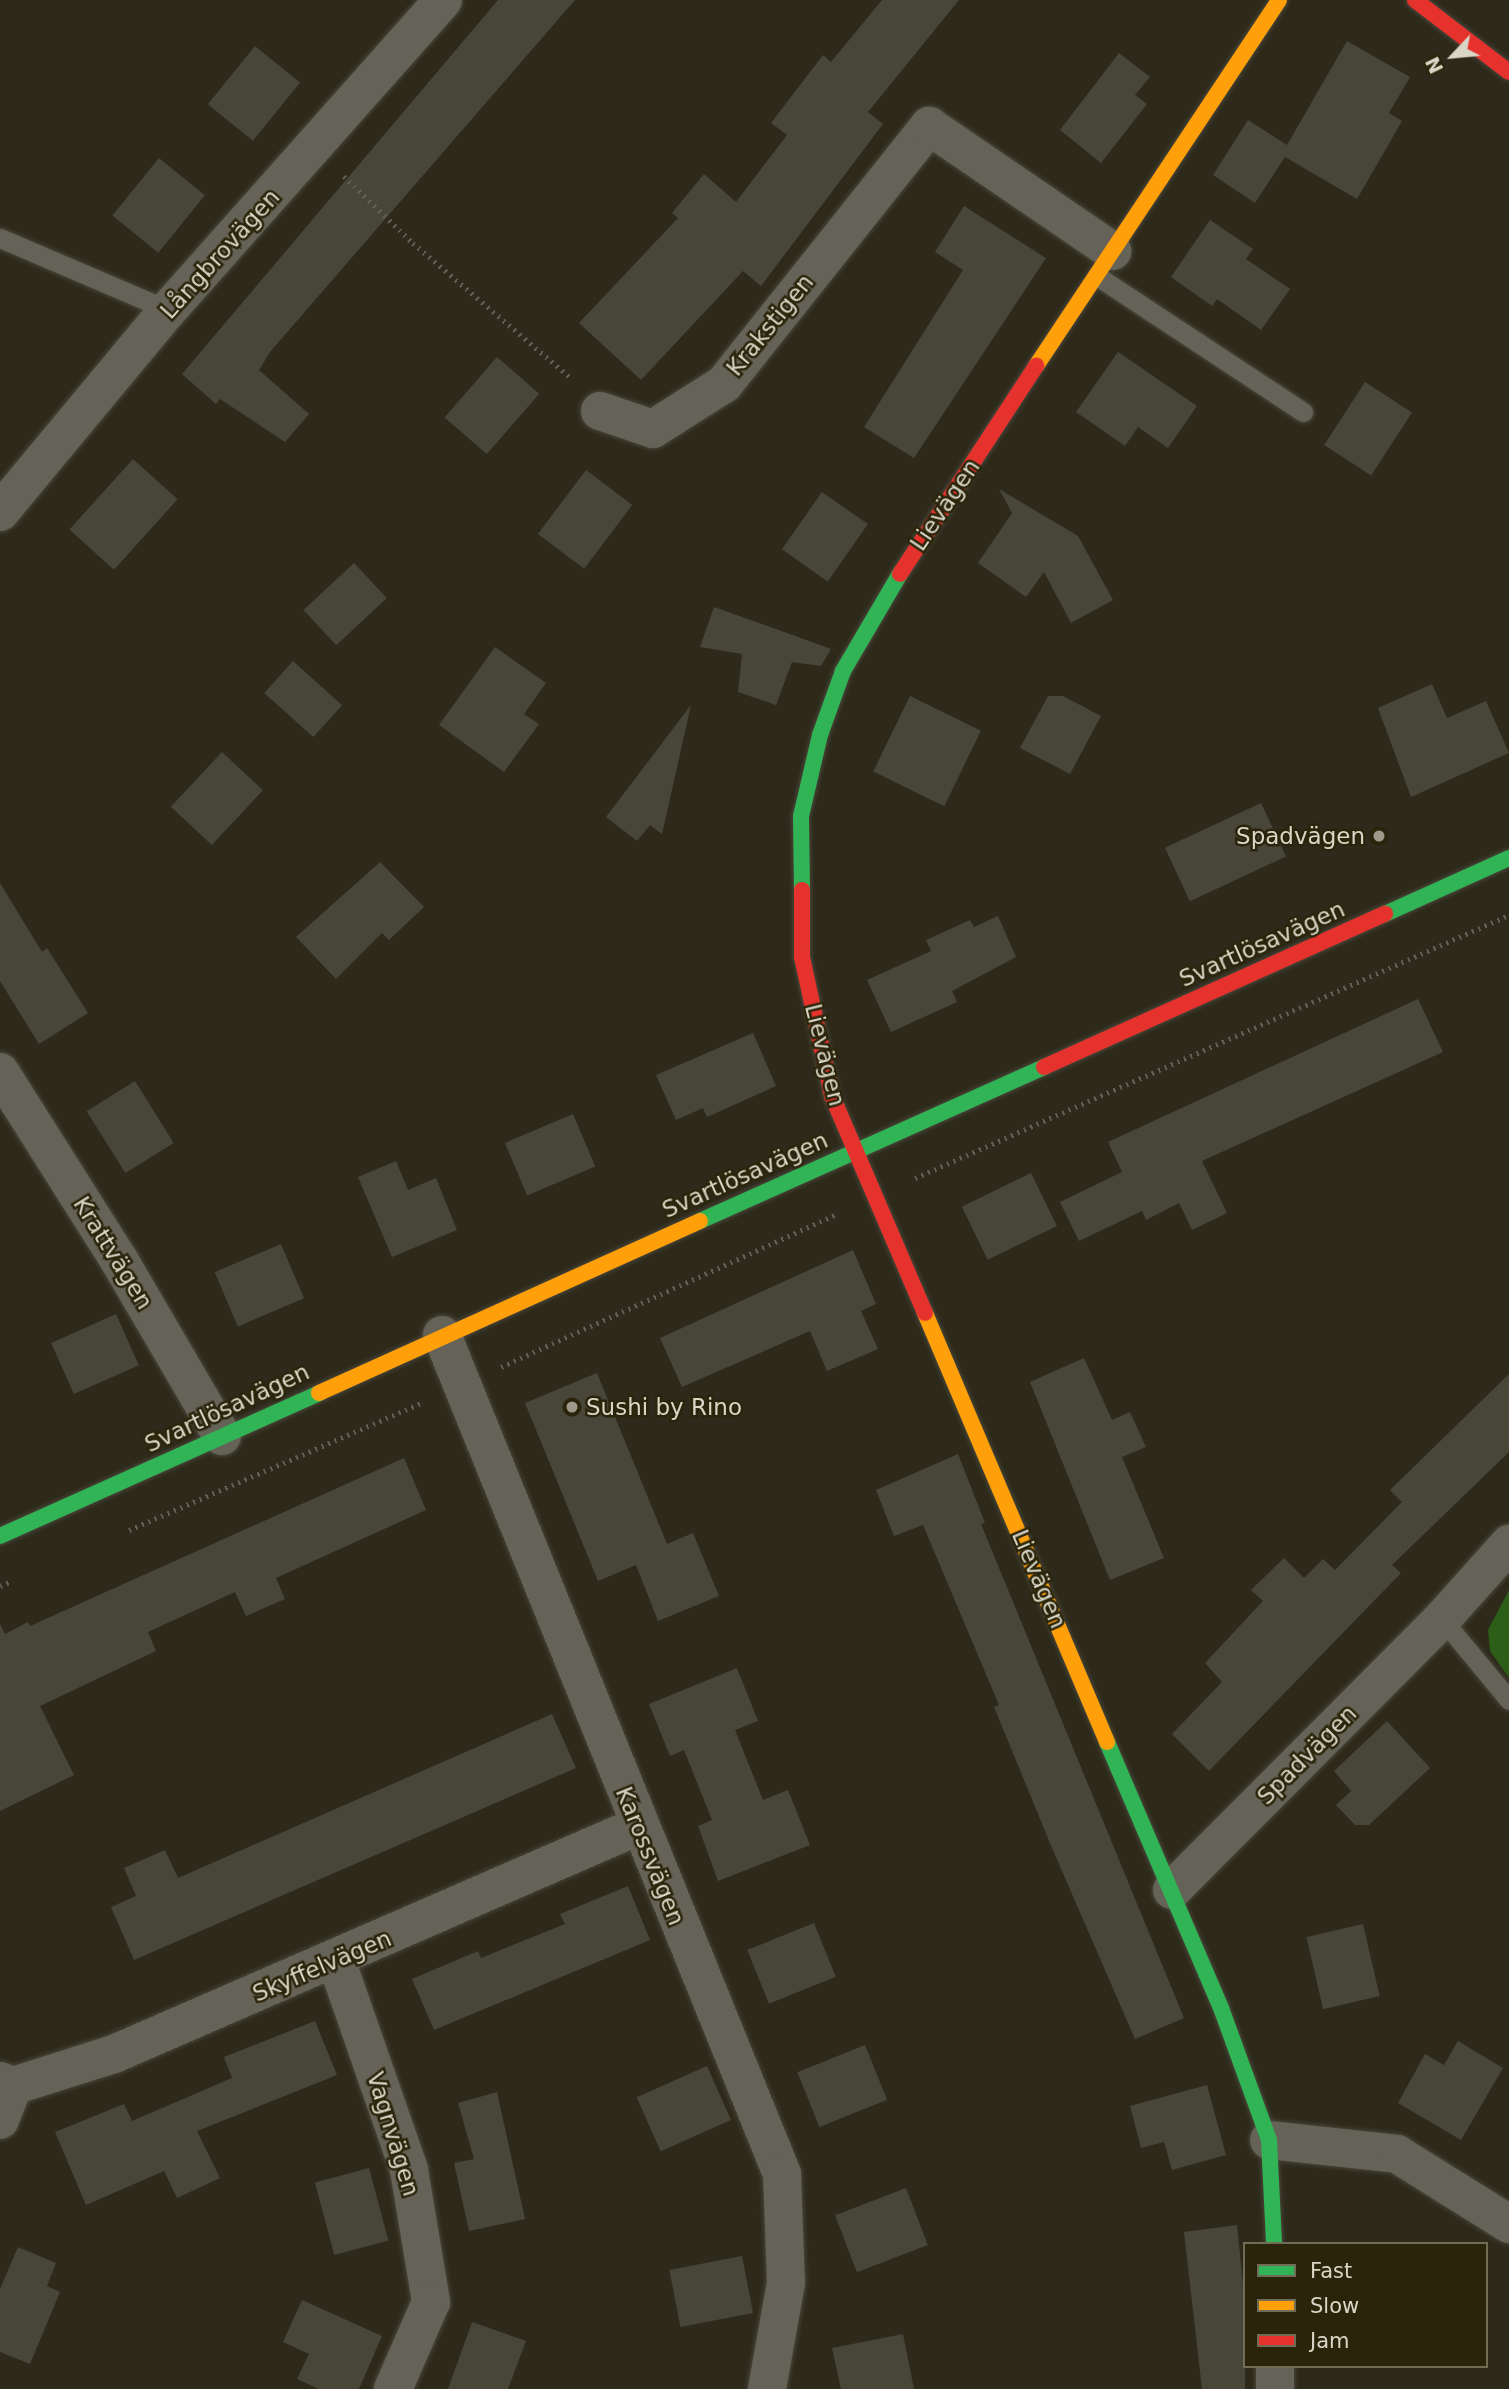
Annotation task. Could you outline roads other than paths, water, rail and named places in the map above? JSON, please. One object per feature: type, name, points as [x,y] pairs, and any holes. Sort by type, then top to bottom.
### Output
[{"type":"street","name":"Långbrovägen","points":[[0,512],[168,310],[315,149],[443,0]]},
{"type":"street","name":"Lievägen","points":[[1274,2242],[1269,2140],[1222,2008],[832,1096],[802,957],[801,816],[820,735],[843,671],[913,552],[1279,0]]},
{"type":"street","points":[[1415,0],[1509,72]]},
{"type":"street","name":"Krakstigen","points":[[600,411],[653,429],[724,383],[929,126],[1105,263]]},
{"type":"street","name":"Svartlösavägen","points":[[0,1536],[442,1335],[1509,858]]},
{"type":"street","name":"Krattvägen","points":[[0,1072],[119,1260],[222,1436]]},
{"type":"street","name":"Karossvägen","points":[[442,1335],[464,1384],[638,1826],[782,2174],[786,2283],[766,2389]]},
{"type":"street","name":"Spadvägen","points":[[1172,1890],[1442,1619],[1509,1544]]},
{"type":"street","name":"Skyffelvägen","points":[[4,2096],[114,2054],[336,1960],[638,1826]]},
{"type":"street","name":"Vagnvägen","points":[[336,1960],[410,2170],[431,2302],[393,2389]]},
{"type":"street","points":[[1269,2140],[1397,2154],[1509,2224]]},
{"type":"street","points":[[1275,2368],[1275,2389]]},
{"type":"lane","points":[[0,238],[168,310]]},
{"type":"lane","points":[[1105,263],[1303,412]]},
{"type":"lane","points":[[1442,1619],[1509,1700]]},
{"type":"place","name":"Spadvägen","points":[[1379,836]]},
{"type":"place","name":"Sushi by Rino","points":[[572,1407]]}]
